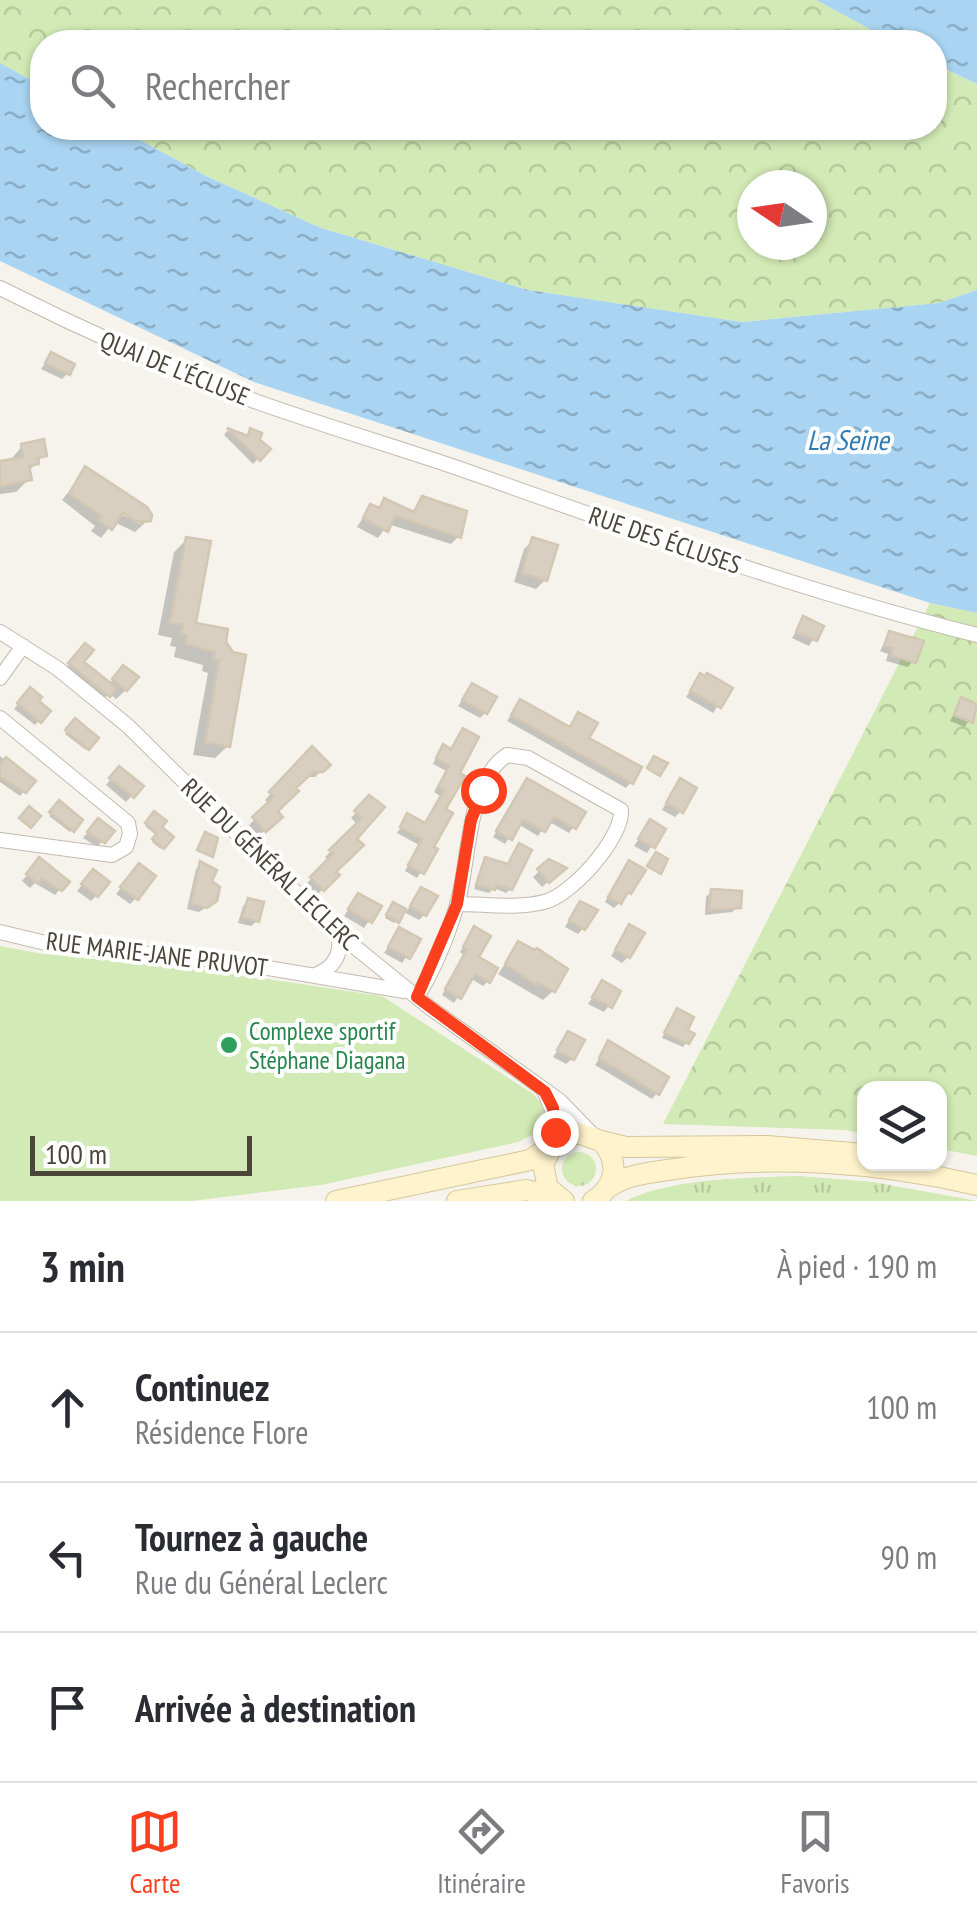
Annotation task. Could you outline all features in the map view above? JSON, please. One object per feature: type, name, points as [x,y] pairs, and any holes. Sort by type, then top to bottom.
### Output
[{"type":"main road","points":[[336,1201],[530,1160],[570,1134],[632,1147],[767,1146],[857,1153]]},
{"type":"main road","points":[[598,1139],[614,1162],[601,1194]]},
{"type":"main road","points":[[552,1145],[544,1160],[543,1174],[560,1198]]},
{"type":"main road","points":[[601,1194],[626,1178],[666,1170],[754,1163],[848,1166],[977,1185]]},
{"type":"main road","points":[[947,1168],[977,1174]]},
{"type":"main road","points":[[457,1201],[526,1190],[560,1198]]},
{"type":"street","name":"QUAI DE L'ÉCLUSE","points":[[0,288],[98,337],[356,436]]},
{"type":"street","name":"RUE DES ÉCLUSES","points":[[356,436],[682,548],[826,594],[977,635]]},
{"type":"street","name":"RUE DU GÉNÉRAL LECLERC","points":[[0,632],[90,694],[128,726],[338,934],[566,1106],[598,1139]]},
{"type":"street","points":[[0,678],[23,646]]},
{"type":"street","points":[[0,718],[128,823],[130,834],[126,848],[112,855],[0,840]]},
{"type":"street","points":[[414,995],[457,904],[471,820],[491,769],[507,755],[528,758],[620,810],[617,828],[592,866],[554,899],[530,904],[457,904]]},
{"type":"street","name":"RUE MARIE-JANE PRUVOT","points":[[0,932],[54,945],[226,961],[414,995]]},
{"type":"street","points":[[315,976],[334,962],[340,947],[338,934]]},
{"type":"street","points":[[545,1092],[555,1117],[552,1145]]},
{"type":"green space","points":[[0,0],[816,0],[872,30],[30,30],[30,79],[0,63]]},
{"type":"green space","points":[[947,70],[977,84],[977,290],[939,303],[742,322],[528,290],[321,228],[206,176],[140,140],[947,140]]},
{"type":"green space","points":[[930,603],[977,613],[977,1156],[947,1150],[947,1081],[857,1081],[857,1133],[663,1124]]},
{"type":"green space","name":"Complexe sportif Stéphane Diagana","points":[[0,946],[382,996],[533,1094],[546,1116],[538,1132],[518,1142],[321,1185],[191,1201],[0,1201]]},
{"type":"green space","points":[[579,1152],[591,1157],[596,1169],[591,1181],[579,1186],[567,1181],[562,1169],[567,1157]]},
{"type":"green space","points":[[800,1176],[873,1182],[977,1201],[625,1201],[688,1183]]},
{"type":"water","points":[[816,0],[977,0],[977,84],[947,70],[947,30],[872,30]]},
{"type":"water","name":"La Seine","points":[[0,63],[30,79],[30,140],[140,140],[206,176],[321,228],[528,290],[742,322],[939,303],[977,290],[977,613],[930,603],[254,382],[0,261]]},
{"type":"building","points":[[51,352],[75,364],[70,375],[45,363]]},
{"type":"building","points":[[227,428],[248,436],[250,428],[262,433],[260,440],[271,449],[260,461]]},
{"type":"building","points":[[44,439],[47,456],[38,458],[39,464],[29,466],[32,480],[0,486],[0,461],[23,457],[21,444]]},
{"type":"building","points":[[85,466],[147,507],[151,521],[136,522],[123,513],[112,530],[99,521],[102,516],[70,492]]},
{"type":"building","points":[[422,496],[467,511],[461,538],[395,516],[388,532],[363,518],[370,504],[380,508],[384,498],[414,512]]},
{"type":"building","points":[[186,537],[211,541],[196,623],[228,629],[226,642],[233,652],[246,655],[230,747],[205,742],[219,660],[213,659],[215,652],[186,644],[187,635],[181,634],[183,625],[170,623]]},
{"type":"building","points":[[532,537],[558,545],[547,581],[522,573]]},
{"type":"building","points":[[803,616],[824,626],[817,641],[796,632]]},
{"type":"building","points":[[889,631],[924,641],[916,663],[890,655],[893,648],[884,646]]},
{"type":"building","points":[[85,643],[94,650],[84,662],[117,688],[110,697],[68,663]]},
{"type":"building","points":[[123,665],[139,677],[127,691],[112,679]]},
{"type":"building","points":[[700,673],[733,688],[721,708],[690,691]]},
{"type":"building","points":[[472,683],[497,697],[487,714],[462,700]]},
{"type":"building","points":[[30,687],[51,711],[41,723],[17,703]]},
{"type":"building","points":[[961,697],[977,704],[973,723],[954,715]]},
{"type":"building","points":[[520,699],[570,727],[578,712],[598,723],[589,738],[642,767],[633,784],[511,715]]},
{"type":"building","points":[[75,718],[99,738],[89,750],[65,730]]},
{"type":"building","points":[[463,728],[479,737],[460,773],[465,776],[446,809],[453,813],[424,874],[408,865],[422,839],[400,827],[407,813],[425,823],[444,790],[438,787],[449,766],[436,758],[443,744],[451,749]]},
{"type":"building","points":[[312,746],[331,765],[323,772],[313,772],[296,788],[299,791],[278,811],[283,817],[266,832],[252,817],[274,797],[269,792]]},
{"type":"building","points":[[654,756],[668,763],[660,776],[647,768]]},
{"type":"building","points":[[6,757],[36,781],[26,793],[0,777],[0,765]]},
{"type":"building","points":[[119,766],[144,786],[134,798],[109,778]]},
{"type":"building","points":[[527,778],[586,812],[576,829],[554,817],[545,832],[523,820],[512,840],[496,831]]},
{"type":"building","points":[[680,778],[697,788],[683,813],[666,803]]},
{"type":"building","points":[[369,795],[385,807],[357,839],[364,845],[336,872],[340,875],[324,891],[310,877],[333,854],[329,850],[362,818],[354,811]]},
{"type":"building","points":[[59,800],[83,820],[74,832],[49,812]]},
{"type":"building","points":[[29,806],[41,816],[31,828],[19,818]]},
{"type":"building","points":[[154,811],[167,821],[162,827],[174,837],[164,849],[152,839],[157,833],[145,823]]},
{"type":"building","points":[[98,818],[115,831],[105,843],[87,832]]},
{"type":"building","points":[[650,819],[666,829],[655,848],[638,839]]},
{"type":"building","points":[[205,832],[218,838],[213,857],[197,850]]},
{"type":"building","points":[[519,843],[532,850],[512,890],[476,885],[485,857],[508,864]]},
{"type":"building","points":[[656,852],[668,859],[661,874],[647,866]]},
{"type":"building","points":[[39,857],[70,882],[62,891],[42,879],[38,884],[26,874]]},
{"type":"building","points":[[549,859],[567,868],[549,883],[537,869]]},
{"type":"building","points":[[629,860],[646,870],[621,904],[608,897]]},
{"type":"building","points":[[200,861],[217,870],[212,881],[220,887],[217,901],[207,908],[191,904]]},
{"type":"building","points":[[139,863],[156,876],[138,900],[120,887]]},
{"type":"building","points":[[93,869],[110,882],[98,897],[81,884]]},
{"type":"building","points":[[421,887],[438,896],[426,916],[410,906]]},
{"type":"building","points":[[711,889],[742,891],[741,908],[709,910]]},
{"type":"building","points":[[358,893],[382,906],[372,923],[348,909]]},
{"type":"building","points":[[248,898],[264,902],[259,922],[242,917]]},
{"type":"building","points":[[580,901],[598,910],[585,930],[569,920]]},
{"type":"building","points":[[393,902],[406,909],[399,923],[386,915]]},
{"type":"building","points":[[629,924],[645,933],[630,958],[615,950]]},
{"type":"building","points":[[474,926],[491,936],[479,957],[498,968],[490,983],[475,974],[461,999],[445,989],[467,949],[463,947]]},
{"type":"building","points":[[399,927],[421,939],[410,959],[388,947]]},
{"type":"building","points":[[518,941],[537,948],[568,969],[555,992],[536,985],[505,964]]},
{"type":"building","points":[[602,980],[621,991],[612,1008],[592,997]]},
{"type":"building","points":[[677,1008],[694,1017],[688,1030],[695,1034],[689,1044],[664,1033]]},
{"type":"building","points":[[568,1031],[585,1040],[574,1060],[557,1050]]},
{"type":"building","points":[[608,1040],[669,1077],[659,1095],[599,1058]]},
{"type":"place","name":"Complexe sportif Stéphane Diagana","points":[[229,1045]]},
{"type":"route","points":[[483,790],[471,820],[457,904],[417,997],[545,1092],[553,1108],[555,1132]]}]
